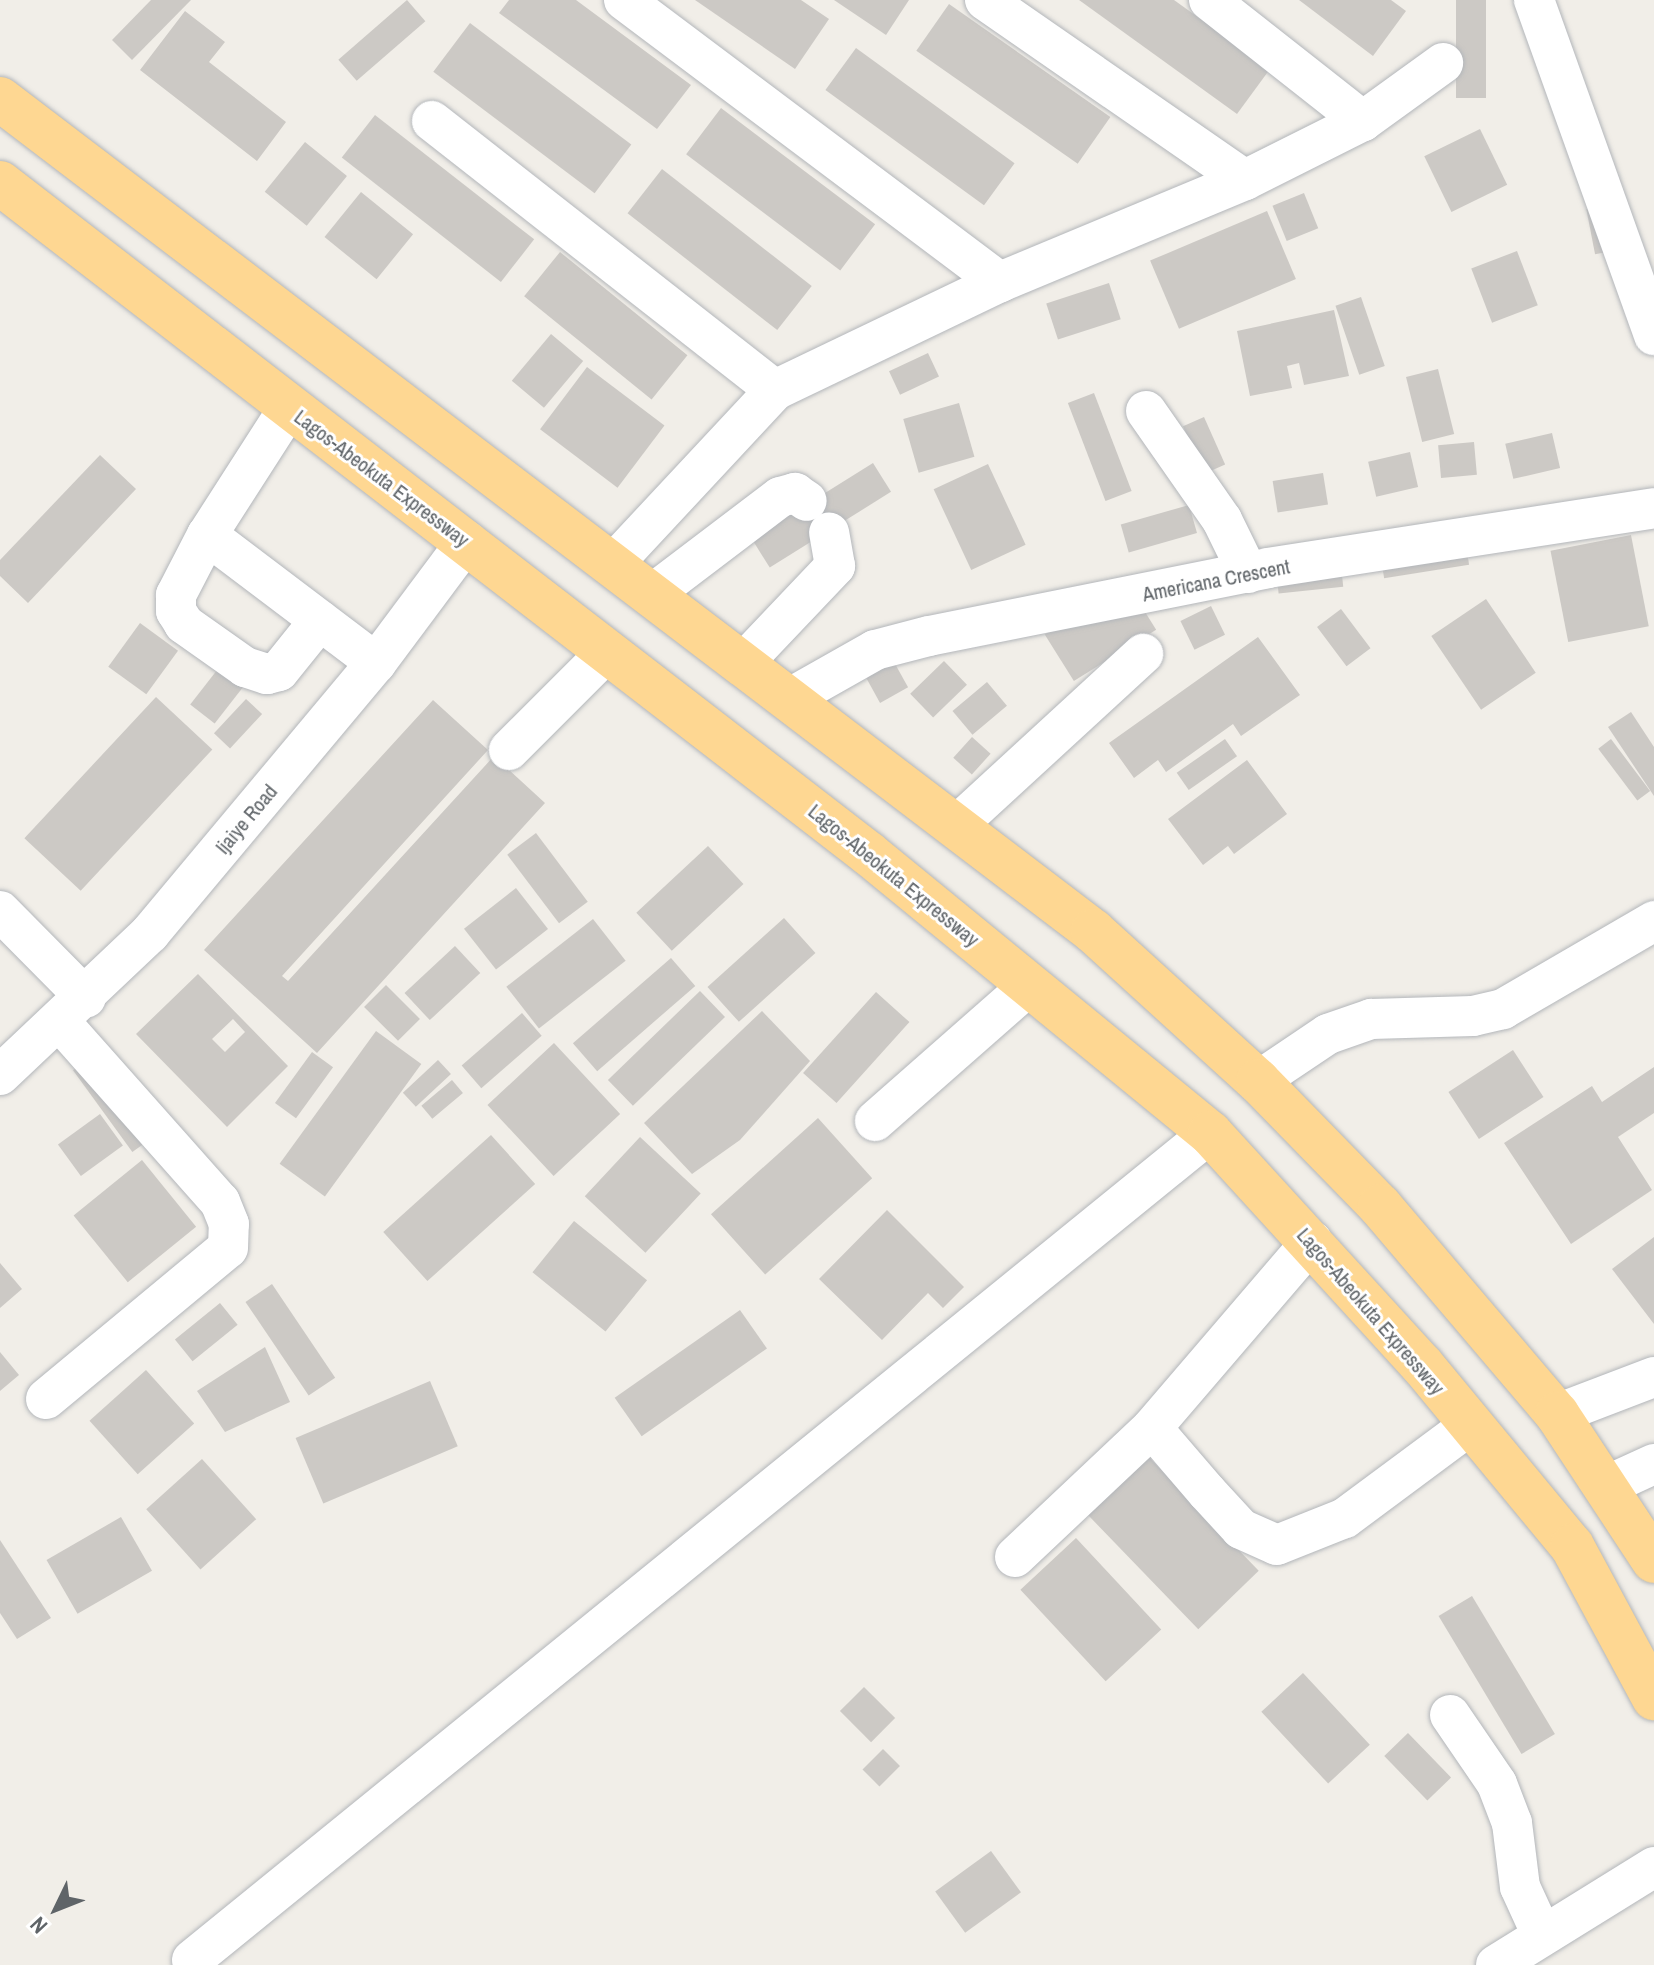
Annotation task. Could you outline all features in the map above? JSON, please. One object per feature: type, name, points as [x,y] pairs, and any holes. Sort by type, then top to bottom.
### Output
[{"type":"highway","points":[[0,99],[651,595],[745,661],[1093,931],[1258,1081],[1380,1206],[1557,1414],[1654,1561]]},
{"type":"highway","name":"Lagos-Abeokuta Expressway","points":[[0,183],[288,409],[467,541],[608,651],[1030,985],[1210,1133],[1312,1241],[1572,1546],[1654,1698]]},
{"type":"street","points":[[624,0],[1000,282]]},
{"type":"street","points":[[985,0],[1245,180]]},
{"type":"street","points":[[1209,0],[1363,121]]},
{"type":"street","points":[[1534,0],[1654,335]]},
{"type":"street","points":[[612,565],[775,390],[1000,282],[1245,180],[1363,121],[1443,63]]},
{"type":"street","points":[[432,121],[775,390]]},
{"type":"street","points":[[288,409],[207,535],[176,595],[184,624],[245,667],[267,674],[279,671],[320,620]]},
{"type":"street","points":[[1146,411],[1222,520],[1248,573]]},
{"type":"street","points":[[651,595],[780,497],[795,493],[818,517],[835,566],[745,661]]},
{"type":"street","name":"Americana Crescent","points":[[792,697],[875,650],[1248,573],[1654,508]]},
{"type":"street","points":[[207,535],[376,663]]},
{"type":"street","name":"Ijaiye Road","points":[[0,1075],[73,1010],[150,933],[376,663],[467,541]]},
{"type":"street","points":[[509,750],[608,651]]},
{"type":"street","points":[[957,825],[1143,654]]},
{"type":"street","points":[[0,911],[220,1202],[229,1224],[228,1248],[46,1399]]},
{"type":"street","points":[[1258,1081],[1328,1034],[1371,1019],[1473,1016],[1503,1009],[1654,921]]},
{"type":"street","points":[[875,1121],[1030,985]]},
{"type":"street","points":[[192,1960],[1210,1133]]},
{"type":"street","points":[[1015,1557],[1152,1428],[1312,1241]]},
{"type":"street","points":[[1557,1414],[1654,1377]]},
{"type":"street","points":[[1152,1428],[1241,1529],[1277,1545],[1345,1518],[1469,1426]]},
{"type":"street","points":[[1606,1486],[1654,1464]]},
{"type":"street","points":[[1450,1715],[1497,1784],[1512,1823],[1520,1887],[1542,1935]]},
{"type":"street","points":[[1496,1965],[1654,1867]]},
{"type":"building","points":[[151,0],[191,0],[132,60],[112,40]]},
{"type":"building","points":[[407,0],[425,21],[357,81],[338,60]]},
{"type":"building","points":[[509,0],[576,0],[691,85],[657,129],[499,13]]},
{"type":"building","points":[[695,0],[801,0],[829,19],[795,69]]},
{"type":"building","points":[[834,0],[909,0],[886,35]]},
{"type":"building","points":[[1079,0],[1174,0],[1270,69],[1237,114]]},
{"type":"building","points":[[1299,0],[1391,0],[1406,11],[1373,56]]},
{"type":"building","points":[[1456,0],[1486,0],[1486,98],[1456,98]]},
{"type":"building","points":[[949,4],[1110,117],[1078,164],[916,51]]},
{"type":"building","points":[[185,11],[225,42],[209,62],[286,122],[257,161],[140,70]]},
{"type":"building","points":[[470,23],[631,145],[595,193],[433,72]]},
{"type":"building","points":[[856,48],[1015,163],[984,205],[825,90]]},
{"type":"building","points":[[721,108],[875,224],[840,270],[686,154]]},
{"type":"building","points":[[375,115],[534,239],[501,282],[342,158]]},
{"type":"building","points":[[1480,129],[1507,185],[1451,212],[1424,156]]},
{"type":"building","points":[[305,142],[347,176],[307,226],[265,192]]},
{"type":"building","points":[[662,169],[812,286],[777,330],[628,213]]},
{"type":"building","points":[[361,192],[413,234],[377,279],[324,237]]},
{"type":"building","points":[[1304,193],[1318,228],[1287,241],[1272,206]]},
{"type":"building","points":[[1602,206],[1611,251],[1595,254],[1586,209]]},
{"type":"building","points":[[1267,211],[1296,279],[1179,329],[1150,261]]},
{"type":"building","points":[[1517,251],[1538,305],[1492,323],[1471,269]]},
{"type":"building","points":[[560,252],[687,355],[652,400],[524,296]]},
{"type":"building","points":[[1109,283],[1121,319],[1058,340],[1046,303]]},
{"type":"building","points":[[1361,297],[1385,366],[1359,375],[1335,306]]},
{"type":"building","points":[[1334,310],[1349,376],[1304,385],[1299,363],[1287,366],[1292,388],[1250,396],[1237,331]]},
{"type":"building","points":[[551,334],[583,361],[544,408],[512,381]]},
{"type":"building","points":[[928,353],[939,377],[900,395],[889,371]]},
{"type":"building","points":[[587,367],[664,425],[618,488],[540,429]]},
{"type":"building","points":[[1438,369],[1454,434],[1422,442],[1406,377]]},
{"type":"building","points":[[1094,393],[1132,491],[1105,501],[1068,403]]},
{"type":"building","points":[[959,403],[974,457],[919,473],[903,419]]},
{"type":"building","points":[[1204,417],[1225,465],[1204,474],[1183,426]]},
{"type":"building","points":[[1552,433],[1560,468],[1513,479],[1505,444]]},
{"type":"building","points":[[1474,442],[1477,475],[1441,478],[1438,445]]},
{"type":"building","points":[[1410,452],[1418,487],[1376,497],[1368,462]]},
{"type":"building","points":[[100,455],[136,489],[28,603],[0,576],[0,560]]},
{"type":"building","points":[[873,463],[891,492],[770,568],[752,539]]},
{"type":"building","points":[[988,464],[1026,545],[971,570],[934,489]]},
{"type":"building","points":[[1323,473],[1328,505],[1278,513],[1273,481]]},
{"type":"building","points":[[1189,505],[1197,533],[1129,552],[1121,525]]},
{"type":"building","points":[[1631,535],[1649,626],[1568,642],[1551,551]]},
{"type":"building","points":[[1465,539],[1469,565],[1384,578],[1380,552]]},
{"type":"building","points":[[1340,556],[1343,587],[1279,594],[1275,563]]},
{"type":"building","points":[[1127,583],[1156,630],[1074,681],[1045,634]]},
{"type":"building","points":[[1486,599],[1536,673],[1481,710],[1431,636]]},
{"type":"building","points":[[1211,606],[1225,635],[1194,650],[1180,621]]},
{"type":"building","points":[[1341,609],[1370,648],[1347,666],[1317,627]]},
{"type":"building","points":[[140,623],[178,651],[146,694],[108,667]]},
{"type":"building","points":[[1258,637],[1300,695],[1241,736],[1233,724],[1166,772],[1158,760],[1134,778],[1109,743]]},
{"type":"building","points":[[944,661],[967,685],[933,717],[910,694]]},
{"type":"building","points":[[894,662],[908,687],[880,703],[866,678]]},
{"type":"building","points":[[221,665],[245,684],[215,723],[190,704]]},
{"type":"building","points":[[987,682],[1007,706],[972,735],[953,711]]},
{"type":"building","points":[[156,697],[212,750],[81,891],[24,838]]},
{"type":"building","points":[[246,699],[262,714],[230,748],[214,733]]},
{"type":"building","points":[[433,700],[488,750],[282,976],[288,981],[494,756],[545,803],[317,1053],[204,950]]},
{"type":"building","points":[[1631,712],[1654,747],[1654,796],[1608,727]]},
{"type":"building","points":[[972,737],[991,754],[972,775],[953,758]]},
{"type":"building","points":[[1225,739],[1237,756],[1189,790],[1177,773]]},
{"type":"building","points":[[1611,739],[1650,791],[1637,801],[1598,749]]},
{"type":"building","points":[[1247,760],[1287,814],[1234,854],[1228,846],[1203,865],[1168,819]]},
{"type":"building","points":[[536,833],[588,902],[559,923],[507,855]]},
{"type":"building","points":[[708,846],[743,884],[672,951],[636,913]]},
{"type":"building","points":[[516,888],[548,929],[496,970],[464,929]]},
{"type":"building","points":[[784,918],[815,953],[739,1022],[707,987]]},
{"type":"building","points":[[593,919],[626,961],[539,1028],[506,987]]},
{"type":"building","points":[[455,946],[480,973],[430,1020],[405,993]]},
{"type":"building","points":[[671,958],[695,986],[597,1071],[573,1043]]},
{"type":"building","points":[[198,974],[288,1066],[227,1127],[136,1034]],"holes":[[[233,1019],[245,1032],[225,1052],[212,1039]]]},
{"type":"building","points":[[386,985],[420,1019],[398,1041],[364,1007]]},
{"type":"building","points":[[700,991],[725,1017],[633,1106],[608,1080]]},
{"type":"building","points":[[876,992],[909,1022],[837,1103],[803,1073]]},
{"type":"building","points":[[762,1011],[810,1061],[740,1140],[692,1174],[644,1123]]},
{"type":"building","points":[[522,1013],[542,1036],[481,1088],[462,1065]]},
{"type":"building","points":[[376,1031],[421,1064],[325,1197],[280,1164]]},
{"type":"building","points":[[554,1043],[620,1114],[554,1176],[487,1105]]},
{"type":"building","points":[[1513,1050],[1543,1097],[1479,1139],[1448,1092]]},
{"type":"building","points":[[312,1052],[333,1067],[296,1118],[275,1103]]},
{"type":"building","points":[[90,1058],[149,1140],[132,1152],[73,1070]]},
{"type":"building","points":[[438,1060],[451,1074],[416,1107],[403,1093]]},
{"type":"building","points":[[1654,1067],[1654,1113],[1618,1137],[1652,1190],[1571,1244],[1504,1143],[1592,1086],[1602,1102]]},
{"type":"building","points":[[452,1080],[463,1093],[432,1119],[421,1106]]},
{"type":"building","points":[[100,1114],[123,1146],[81,1176],[58,1145]]},
{"type":"building","points":[[818,1118],[872,1178],[765,1275],[711,1214]]},
{"type":"building","points":[[491,1135],[535,1184],[427,1281],[383,1232]]},
{"type":"building","points":[[640,1137],[701,1194],[645,1253],[585,1196]]},
{"type":"building","points":[[142,1160],[196,1227],[128,1282],[74,1215]]},
{"type":"building","points":[[887,1210],[964,1287],[943,1308],[928,1293],[882,1340],[819,1279]]},
{"type":"building","points":[[574,1221],[647,1280],[606,1331],[532,1272]]},
{"type":"building","points":[[1654,1237],[1654,1324],[1612,1269]]},
{"type":"building","points":[[0,1263],[22,1289],[0,1308]]},
{"type":"building","points":[[272,1284],[335,1378],[309,1396],[245,1302]]},
{"type":"building","points":[[220,1303],[238,1325],[193,1361],[175,1340]]},
{"type":"building","points":[[740,1310],[767,1349],[642,1436],[615,1398]]},
{"type":"building","points":[[265,1347],[290,1402],[225,1432],[197,1391]]},
{"type":"building","points":[[0,1352],[19,1375],[0,1391]]},
{"type":"building","points":[[146,1370],[194,1424],[138,1474],[90,1421]]},
{"type":"building","points":[[430,1381],[458,1446],[323,1503],[296,1438]]},
{"type":"building","points":[[1142,1450],[1259,1571],[1198,1629],[1082,1508]]},
{"type":"building","points":[[202,1459],[256,1519],[200,1569],[146,1509]]},
{"type":"building","points":[[121,1517],[152,1571],[78,1614],[47,1560]]},
{"type":"building","points":[[1076,1538],[1161,1629],[1106,1681],[1020,1590]]},
{"type":"building","points":[[0,1540],[51,1618],[17,1639],[0,1613]]},
{"type":"building","points":[[1472,1596],[1555,1734],[1521,1754],[1439,1616]]},
{"type":"building","points":[[1303,1673],[1370,1745],[1328,1784],[1261,1712]]},
{"type":"building","points":[[864,1687],[895,1718],[871,1742],[840,1711]]},
{"type":"building","points":[[1408,1733],[1451,1778],[1427,1801],[1384,1756]]},
{"type":"building","points":[[883,1749],[900,1766],[879,1786],[862,1770]]},
{"type":"building","points":[[991,1851],[1021,1892],[965,1933],[935,1892]]}]
